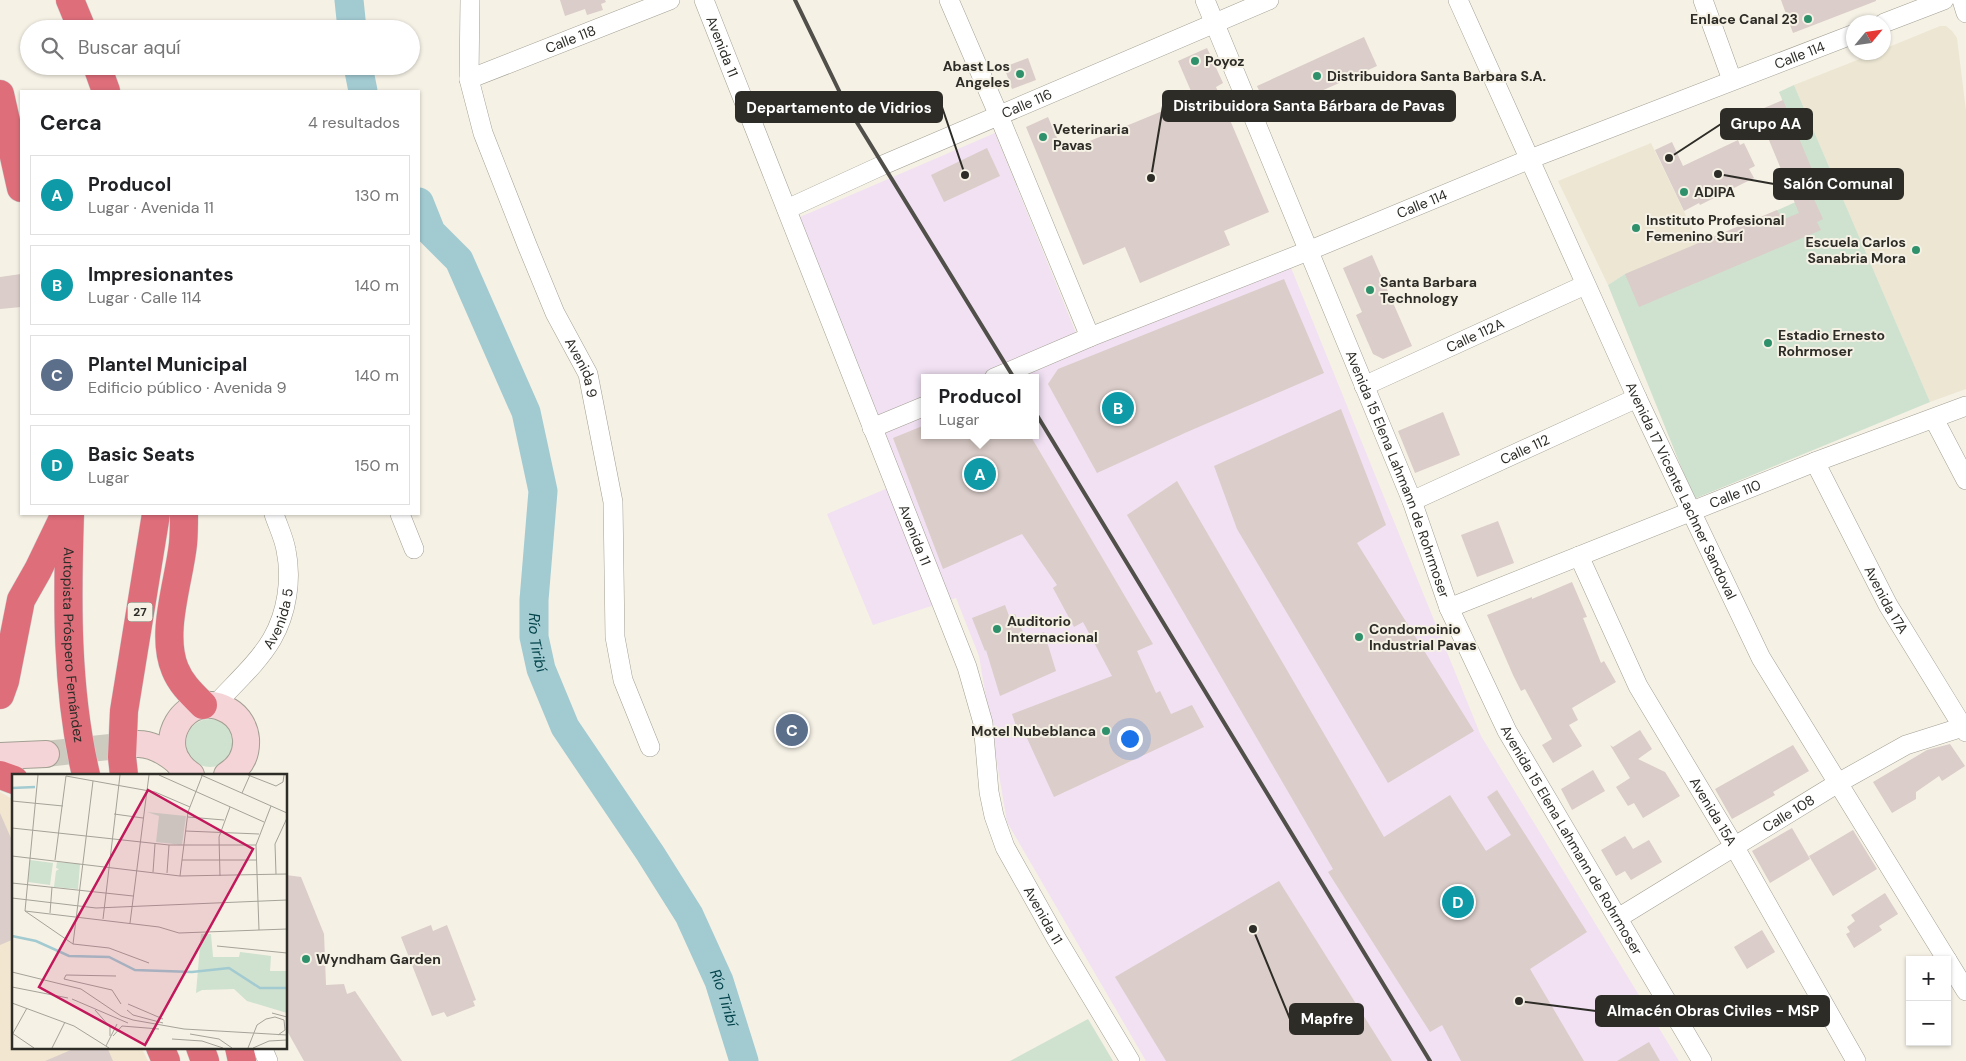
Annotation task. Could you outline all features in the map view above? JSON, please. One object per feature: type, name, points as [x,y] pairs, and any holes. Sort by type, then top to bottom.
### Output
[{"type":"highway","points":[[70,0],[78,20]]},
{"type":"highway","points":[[100,75],[106,90]]},
{"type":"highway","points":[[0,94],[20,184]]},
{"type":"highway","points":[[0,695],[5,682],[21,600],[65,515]]},
{"type":"highway","name":"Autopista Próspero Fernández","points":[[70,515],[67,592],[72,698],[86,774]]},
{"type":"highway","name":"27","points":[[124,774],[122,756],[124,711],[156,515]]},
{"type":"highway","points":[[184,515],[183,543],[169,641],[174,667],[180,679],[209,705]]},
{"type":"highway","points":[[0,775],[12,779]]},
{"type":"highway","points":[[160,1048],[166,1061]]},
{"type":"highway","points":[[168,1048],[173,1061]]},
{"type":"highway","points":[[200,1048],[205,1061]]},
{"type":"highway","points":[[239,1048],[242,1061]]},
{"type":"street","name":"Avenida 9","points":[[470,0],[469,79],[483,133],[526,245],[556,313],[588,374],[613,502],[615,637],[623,680],[650,747]]},
{"type":"street","name":"Calle 118","points":[[469,79],[670,0]]},
{"type":"street","name":"Avenida 11","points":[[704,0],[964,658],[977,696],[983,723],[989,792],[994,816],[1005,847],[1056,938],[1130,1061]]},
{"type":"street","points":[[949,0],[1090,336]]},
{"type":"street","name":"Avenida 15 Elena Lahmann de Rohrmoser","points":[[1204,0],[1412,501],[1449,608],[1507,731],[1702,1061]]},
{"type":"street","name":"Calle 116","points":[[787,209],[883,165],[1269,0]]},
{"type":"street","name":"Avenida 17 Vicente Lachner Sandoval","points":[[1458,0],[1637,398],[1761,658],[1945,956]]},
{"type":"street","points":[[1703,0],[1732,80]]},
{"type":"street","points":[[1891,20],[1944,0]]},
{"type":"street","points":[[1962,0],[1966,14]]},
{"type":"street","name":"Calle 114","points":[[1003,374],[1090,336],[1308,251],[1530,159],[1846,37]]},
{"type":"street","name":"Calle 112A","points":[[1364,386],[1585,285]]},
{"type":"street","name":"Calle 112","points":[[1412,501],[1637,398]]},
{"type":"street","name":"Calle 110","points":[[1449,608],[1815,462],[1966,406]]},
{"type":"street","points":[[872,428],[921,408]]},
{"type":"street","points":[[1934,418],[1966,480]]},
{"type":"street","name":"Avenida 17A","points":[[1815,462],[1888,605],[1965,728]]},
{"type":"street","name":"Avenida 5","points":[[209,705],[254,663],[272,639],[285,609],[289,575],[286,550],[274,515]]},
{"type":"street","points":[[400,515],[414,549]]},
{"type":"street","name":"Avenida 15A","points":[[1579,556],[1638,686],[1734,846],[1856,1061]]},
{"type":"street","points":[[184,768],[161,750],[138,744],[159,735],[177,724],[188,712],[209,705],[232,713],[239,720],[246,737],[246,765],[228,774]]},
{"type":"street","points":[[177,724],[172,743],[174,753],[184,768]]},
{"type":"street","name":"Calle 108","points":[[1618,918],[1838,783],[1906,745],[1965,728]]},
{"type":"street","points":[[0,756],[46,754]]},
{"type":"street","name":"Avenida 17 Vicente Lachner Sandoval","points":[[1951,967],[1966,991]]},
{"type":"street","points":[[262,1048],[268,1061]]},
{"type":"shaded area","name":"Escuela Carlos Sanabria Mora","points":[[1940,26],[1946,26],[1952,31],[1957,38],[1966,111],[1966,389],[1930,402],[1794,85],[1857,60],[1891,60],[1891,46]]},
{"type":"shaded area","points":[[995,133],[1082,348],[1287,258],[1481,736],[1679,1061],[1146,1061],[1007,822],[979,656],[956,598],[873,625],[827,514],[904,481],[883,432],[800,217]]},
{"type":"shaded area","name":"Instituto Profesional Femenino Surí","points":[[1651,143],[1700,245],[1625,274],[1608,285],[1558,181]]},
{"type":"shaded area","points":[[0,792],[12,799],[12,1048],[142,1048],[148,1061],[0,1061]]},
{"type":"green space","name":"Estadio Ernesto Rohrmoser","points":[[1794,85],[1930,402],[1694,499],[1608,285],[1625,274],[1700,245],[1820,191],[1779,92]]},
{"type":"green space","points":[[205,719],[215,719],[227,726],[234,738],[234,748],[227,760],[215,767],[205,767],[197,763],[190,756],[186,748],[186,738],[190,730],[197,723]]},
{"type":"green space","points":[[1088,1019],[1113,1061],[1010,1061]]},
{"type":"building","points":[[560,0],[605,0],[606,2],[601,4],[603,10],[587,15],[585,9],[565,16]]},
{"type":"building","name":"Enlace Canal 23","points":[[1781,0],[1876,0],[1876,1],[1793,33]]},
{"type":"building","name":"Distribuidora Santa Barbara S.A.","points":[[1364,37],[1377,66],[1270,114],[1257,86]]},
{"type":"building","points":[[1207,48],[1223,83],[1216,87],[1269,212],[1224,231],[1230,245],[1140,283],[1125,247],[1083,265],[1026,127],[1048,117],[1063,152],[1194,98],[1178,61]]},
{"type":"building","name":"Abast Los Angeles","points":[[1028,58],[1036,80],[1012,89],[1004,67]]},
{"type":"building","points":[[1783,100],[1821,191],[1812,195],[1823,219],[1817,222],[1821,230],[1639,307],[1625,274],[1777,210],[1782,220],[1799,213],[1757,111]]},
{"type":"building","points":[[1738,140],[1740,145],[1744,143],[1755,166],[1749,169],[1754,178],[1684,211],[1655,150],[1672,142],[1683,166]]},
{"type":"building","points":[[987,148],[1000,176],[944,202],[931,175]]},
{"type":"building","name":"Santa Barbara Technology","points":[[1372,255],[1412,346],[1383,359],[1373,354],[1356,315],[1362,312],[1343,268]]},
{"type":"building","points":[[20,274],[20,307],[0,309],[0,277]]},
{"type":"building","points":[[1284,279],[1324,373],[1097,473],[1048,384],[1058,369]]},
{"type":"building","name":"Condomoinio Industrial Pavas","points":[[1341,409],[1386,525],[1357,543],[1474,731],[1388,783],[1237,529],[1214,466]]},
{"type":"building","points":[[1443,412],[1460,455],[1415,473],[1398,431]]},
{"type":"building","points":[[921,427],[921,439],[1032,439],[1153,644],[1137,651],[1156,693],[1160,691],[1171,714],[1192,705],[1204,727],[1054,797],[1026,736],[1020,738],[1012,714],[1112,676],[1083,622],[1074,627],[1053,588],[1057,585],[1022,534],[943,569],[893,438]]},
{"type":"building","points":[[1177,481],[1384,837],[1450,795],[1486,851],[1511,835],[1487,797],[1497,790],[1587,932],[1530,969],[1584,1061],[1461,1061],[1442,1025],[1430,1032],[1328,872],[1333,869],[1127,515]]},
{"type":"building","points":[[1498,521],[1514,563],[1477,577],[1461,535]]},
{"type":"building","points":[[1572,582],[1587,617],[1583,618],[1601,663],[1604,661],[1616,682],[1572,708],[1578,720],[1569,725],[1582,746],[1553,763],[1542,745],[1552,739],[1525,689],[1521,691],[1487,615]]},
{"type":"building","points":[[1005,605],[1009,616],[1015,614],[1026,639],[1044,632],[1056,671],[1000,696],[986,650],[972,618]]},
{"type":"building","points":[[1640,730],[1652,749],[1638,759],[1665,772],[1680,796],[1643,818],[1634,803],[1628,806],[1616,787],[1630,778],[1610,745],[1613,747]]},
{"type":"building","points":[[1950,744],[1965,766],[1942,781],[1939,776],[1916,792],[1916,799],[1892,813],[1873,782],[1927,750]]},
{"type":"building","points":[[1793,745],[1809,771],[1773,792],[1775,795],[1732,819],[1715,789]]},
{"type":"building","points":[[1593,770],[1605,791],[1572,810],[1561,789]]},
{"type":"building","points":[[0,813],[12,840],[12,940],[0,945]]},
{"type":"building","points":[[1792,828],[1810,859],[1770,883],[1752,851]]},
{"type":"building","points":[[1853,830],[1877,869],[1833,896],[1809,856]]},
{"type":"building","points":[[1625,836],[1633,849],[1649,840],[1662,862],[1631,880],[1625,871],[1616,876],[1601,850]]},
{"type":"building","name":"Wyndham Garden","points":[[288,875],[301,877],[324,934],[326,985],[344,984],[347,994],[355,991],[402,1061],[304,1061],[288,1033]]},
{"type":"building","points":[[1279,881],[1392,1061],[1166,1061],[1115,977]]},
{"type":"building","points":[[1885,893],[1898,914],[1879,926],[1882,930],[1854,948],[1846,934],[1850,932],[1847,927],[1855,921],[1851,915]]},
{"type":"building","points":[[431,925],[433,931],[447,925],[476,1000],[473,1001],[475,1006],[447,1017],[444,1012],[432,1016],[401,937]]},
{"type":"building","points":[[1762,930],[1775,952],[1747,969],[1734,947]]},
{"type":"building","points":[[1649,1042],[1660,1061],[1617,1061]]},
{"type":"building","points":[[76,1048],[107,1048],[113,1061],[45,1061]]},
{"type":"waterway","name":"Río Tiribí","points":[[349,0],[351,20]]},
{"type":"waterway","name":"Río Tiribí","points":[[360,75],[363,90]]},
{"type":"waterway","name":"Río Tiribí","points":[[420,204],[431,232],[459,260],[526,412],[543,491],[534,600],[534,637],[541,669],[565,727],[650,853],[689,915],[719,981],[744,1061]]},
{"type":"tunnel","points":[[46,754],[136,744]]},
{"type":"railway","points":[[795,0],[845,103],[1012,374]]},
{"type":"railway","points":[[1039,419],[1430,1061]]},
{"type":"place","name":"Enlace Canal 23","points":[[1808,19]]},
{"type":"place","name":"Poyoz","points":[[1195,61]]},
{"type":"place","name":"Abast Los Angeles","points":[[1020,74]]},
{"type":"place","name":"Distribuidora Santa Barbara S.A.","points":[[1317,76]]},
{"type":"place","name":"Veterinaria Pavas","points":[[1043,137]]},
{"type":"place","name":"Grupo AA","points":[[1669,158]]},
{"type":"place","name":"Salón Comunal","points":[[1718,174]]},
{"type":"place","name":"Departamento de Vidrios","points":[[965,175]]},
{"type":"place","name":"Distribuidora Santa Bárbara de Pavas","points":[[1151,178]]},
{"type":"place","name":"ADIPA","points":[[1684,192]]},
{"type":"place","name":"Instituto Profesional Femenino Surí","points":[[1636,228]]},
{"type":"place","name":"Escuela Carlos Sanabria Mora","points":[[1916,250]]},
{"type":"place","name":"Santa Barbara Technology","points":[[1370,290]]},
{"type":"place","name":"Estadio Ernesto Rohrmoser","points":[[1768,343]]},
{"type":"place","name":"Impresionantes","points":[[1118,408]]},
{"type":"place","name":"Producol","points":[[980,474]]},
{"type":"place","name":"Auditorio Internacional","points":[[997,629]]},
{"type":"place","name":"Condomoinio Industrial Pavas","points":[[1359,637]]},
{"type":"place","name":"Plantel Municipal","points":[[792,730]]},
{"type":"place","name":"Motel Nubeblanca","points":[[1106,731]]},
{"type":"place","name":"Basic Seats","points":[[1458,902]]},
{"type":"place","name":"Mapfre","points":[[1253,929]]},
{"type":"place","name":"Wyndham Garden","points":[[306,959]]},
{"type":"place","name":"Almacén Obras Civiles - MSP","points":[[1519,1001]]}]
